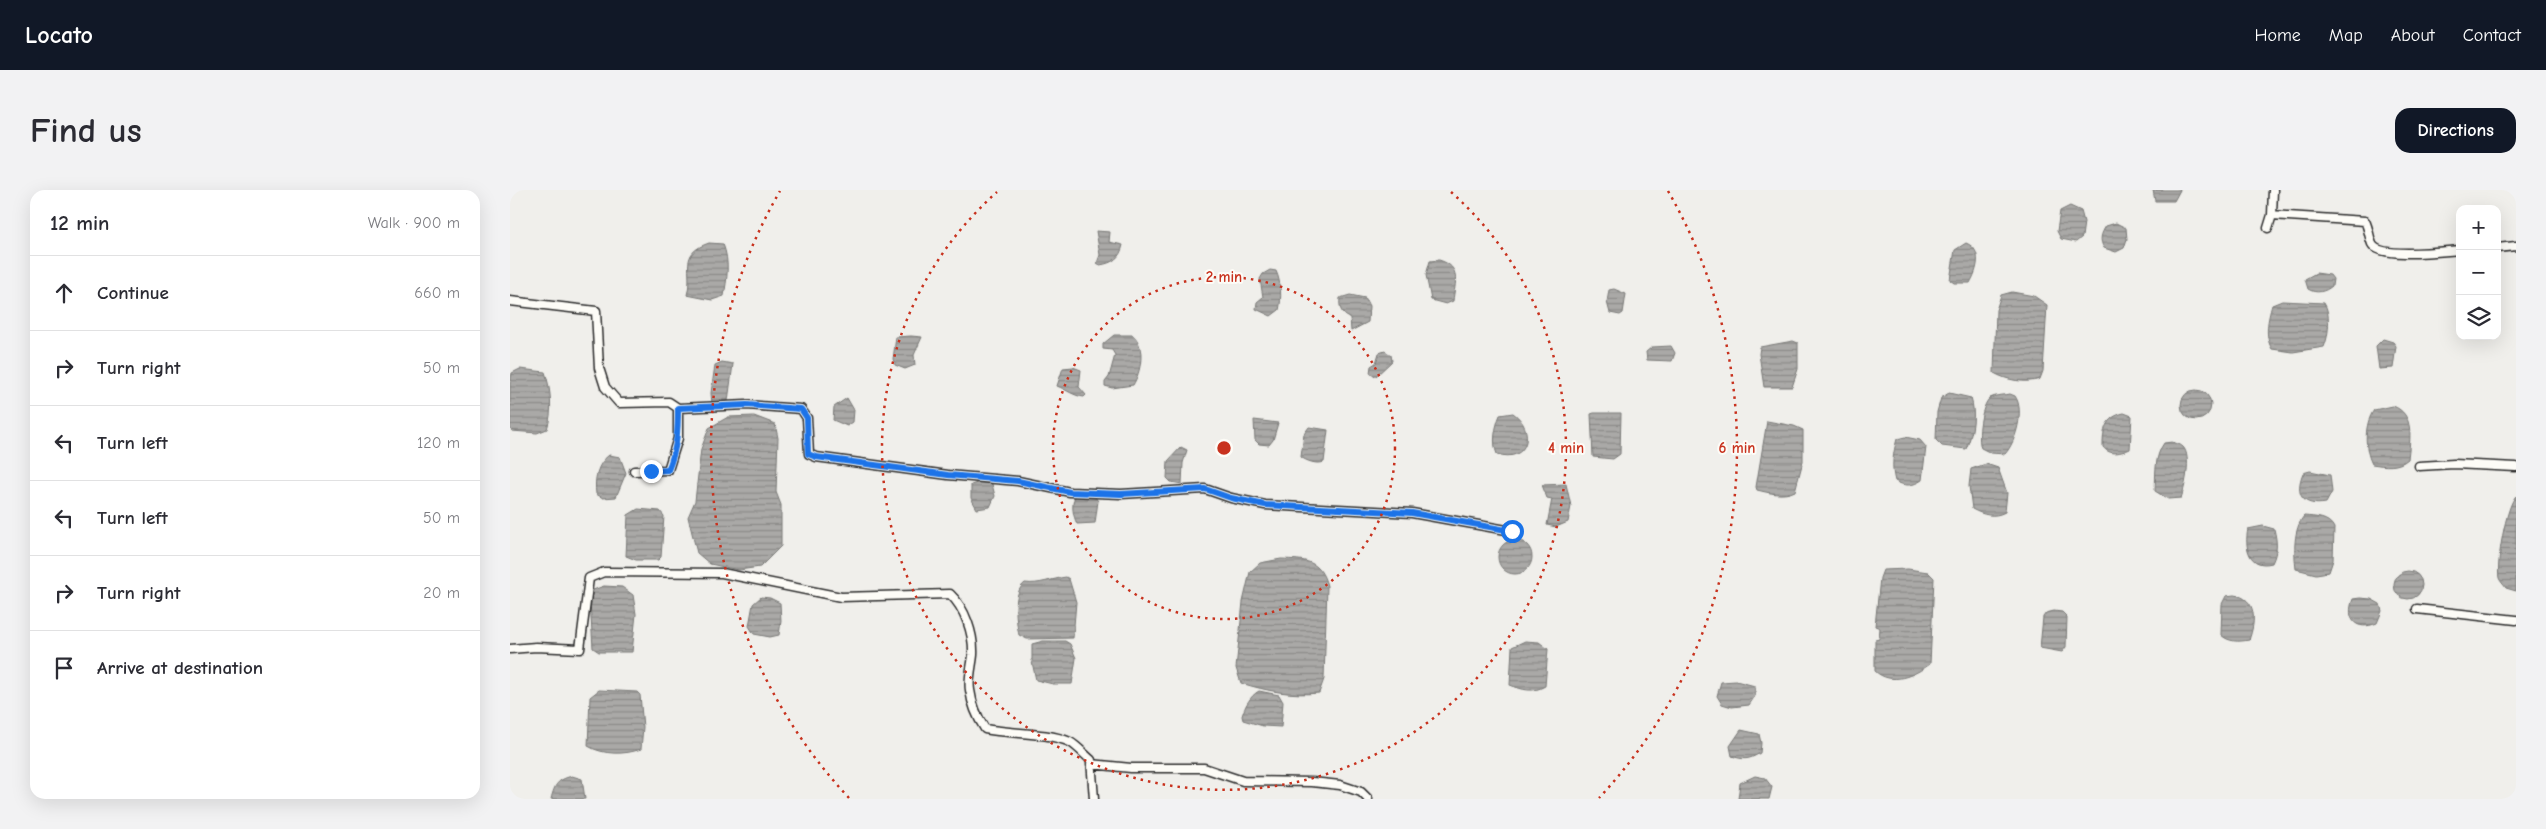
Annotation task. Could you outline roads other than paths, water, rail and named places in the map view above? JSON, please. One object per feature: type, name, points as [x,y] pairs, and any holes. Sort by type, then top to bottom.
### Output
[{"type":"street","points":[[2268,228],[2272,215],[2273,190]]},
{"type":"street","points":[[2272,215],[2365,221],[2372,244],[2376,248],[2390,252],[2406,254],[2456,250]]},
{"type":"street","points":[[2501,248],[2516,246]]},
{"type":"street","points":[[510,301],[596,311],[599,368],[605,387],[619,402],[648,404],[669,402],[678,408],[747,405],[801,409],[807,418],[808,454],[816,457],[948,475],[1018,481],[1070,492],[1121,494],[1205,489],[1231,498],[1265,505],[1412,513],[1512,531]]},
{"type":"street","points":[[634,471],[668,470],[678,438],[678,408]]},
{"type":"street","points":[[2419,466],[2454,464],[2516,467]]},
{"type":"street","points":[[510,649],[536,647],[580,649],[588,578],[604,572],[722,573],[841,597],[950,594],[958,602],[970,630],[973,653],[969,688],[976,715],[985,729],[1010,734],[1048,736],[1071,743],[1091,760],[1094,799]]},
{"type":"street","points":[[2417,609],[2516,620]]},
{"type":"street","points":[[1091,764],[1131,768],[1204,768],[1243,781],[1312,782],[1340,785],[1360,792],[1368,799]]}]
